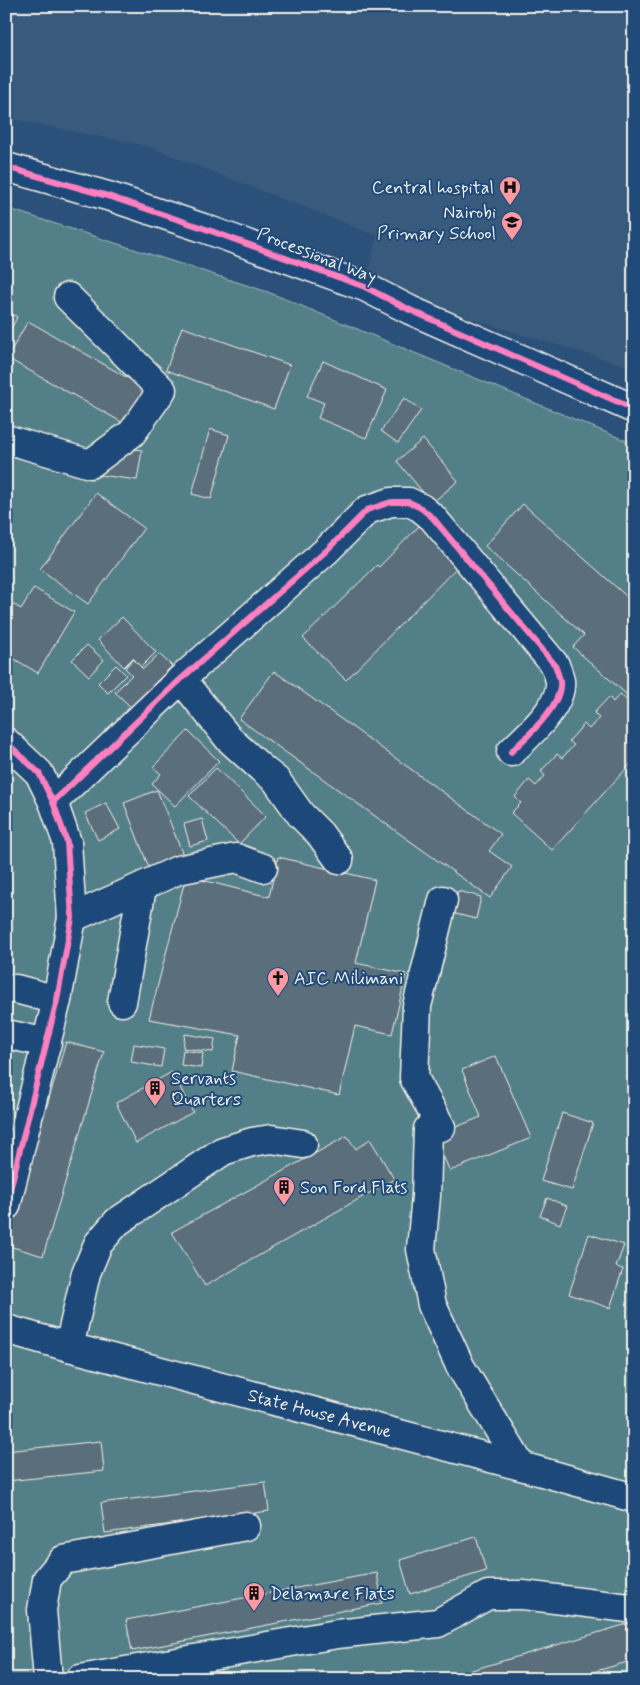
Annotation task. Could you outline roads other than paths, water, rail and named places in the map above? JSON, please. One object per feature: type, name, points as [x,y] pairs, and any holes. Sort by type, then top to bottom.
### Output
[{"type":"street","name":"Processional Way","points":[[6,167],[111,197],[203,228],[365,287],[410,310],[634,409]]},
{"type":"street","points":[[6,439],[90,464],[132,433],[162,390],[68,297]]},
{"type":"street","points":[[53,802],[181,679],[326,551],[367,510],[390,502],[409,502],[421,508],[433,518],[556,666],[560,682],[556,700],[544,718],[511,752]]},
{"type":"street","points":[[181,679],[230,739],[276,780],[301,815],[320,834],[339,860]]},
{"type":"street","points":[[6,742],[39,773],[53,802],[67,842],[72,918],[57,1000],[6,1206]]},
{"type":"street","points":[[72,918],[178,870],[236,858],[263,868]]},
{"type":"street","points":[[122,1002],[142,887]]},
{"type":"street","points":[[443,900],[417,1006],[414,1078],[440,1127],[428,1129],[426,1196],[421,1249],[432,1305],[460,1366],[521,1466]]},
{"type":"street","points":[[6,989],[16,989],[57,1000]]},
{"type":"street","points":[[6,1034],[47,1042]]},
{"type":"street","points":[[69,1348],[86,1273],[98,1244],[117,1222],[223,1151],[252,1142],[271,1139],[303,1144]]},
{"type":"street","name":"State House Avenue","points":[[6,1329],[69,1348],[521,1466],[634,1498]]},
{"type":"street","points":[[48,1679],[42,1610],[47,1579],[63,1560],[246,1526]]},
{"type":"street","points":[[80,1679],[337,1634],[438,1623],[488,1595],[523,1595],[628,1608],[634,1607]]},
{"type":"place","name":"Central hospital","points":[[510,206]]},
{"type":"place","name":"Nairobi Primary School","points":[[512,241]]},
{"type":"place","name":"AIC Milimani","points":[[278,997]]},
{"type":"place","name":"Servants Quarters","points":[[155,1107]]},
{"type":"place","name":"Son Ford Flats","points":[[284,1206]]},
{"type":"place","name":"Delamare Flats","points":[[254,1612]]}]
